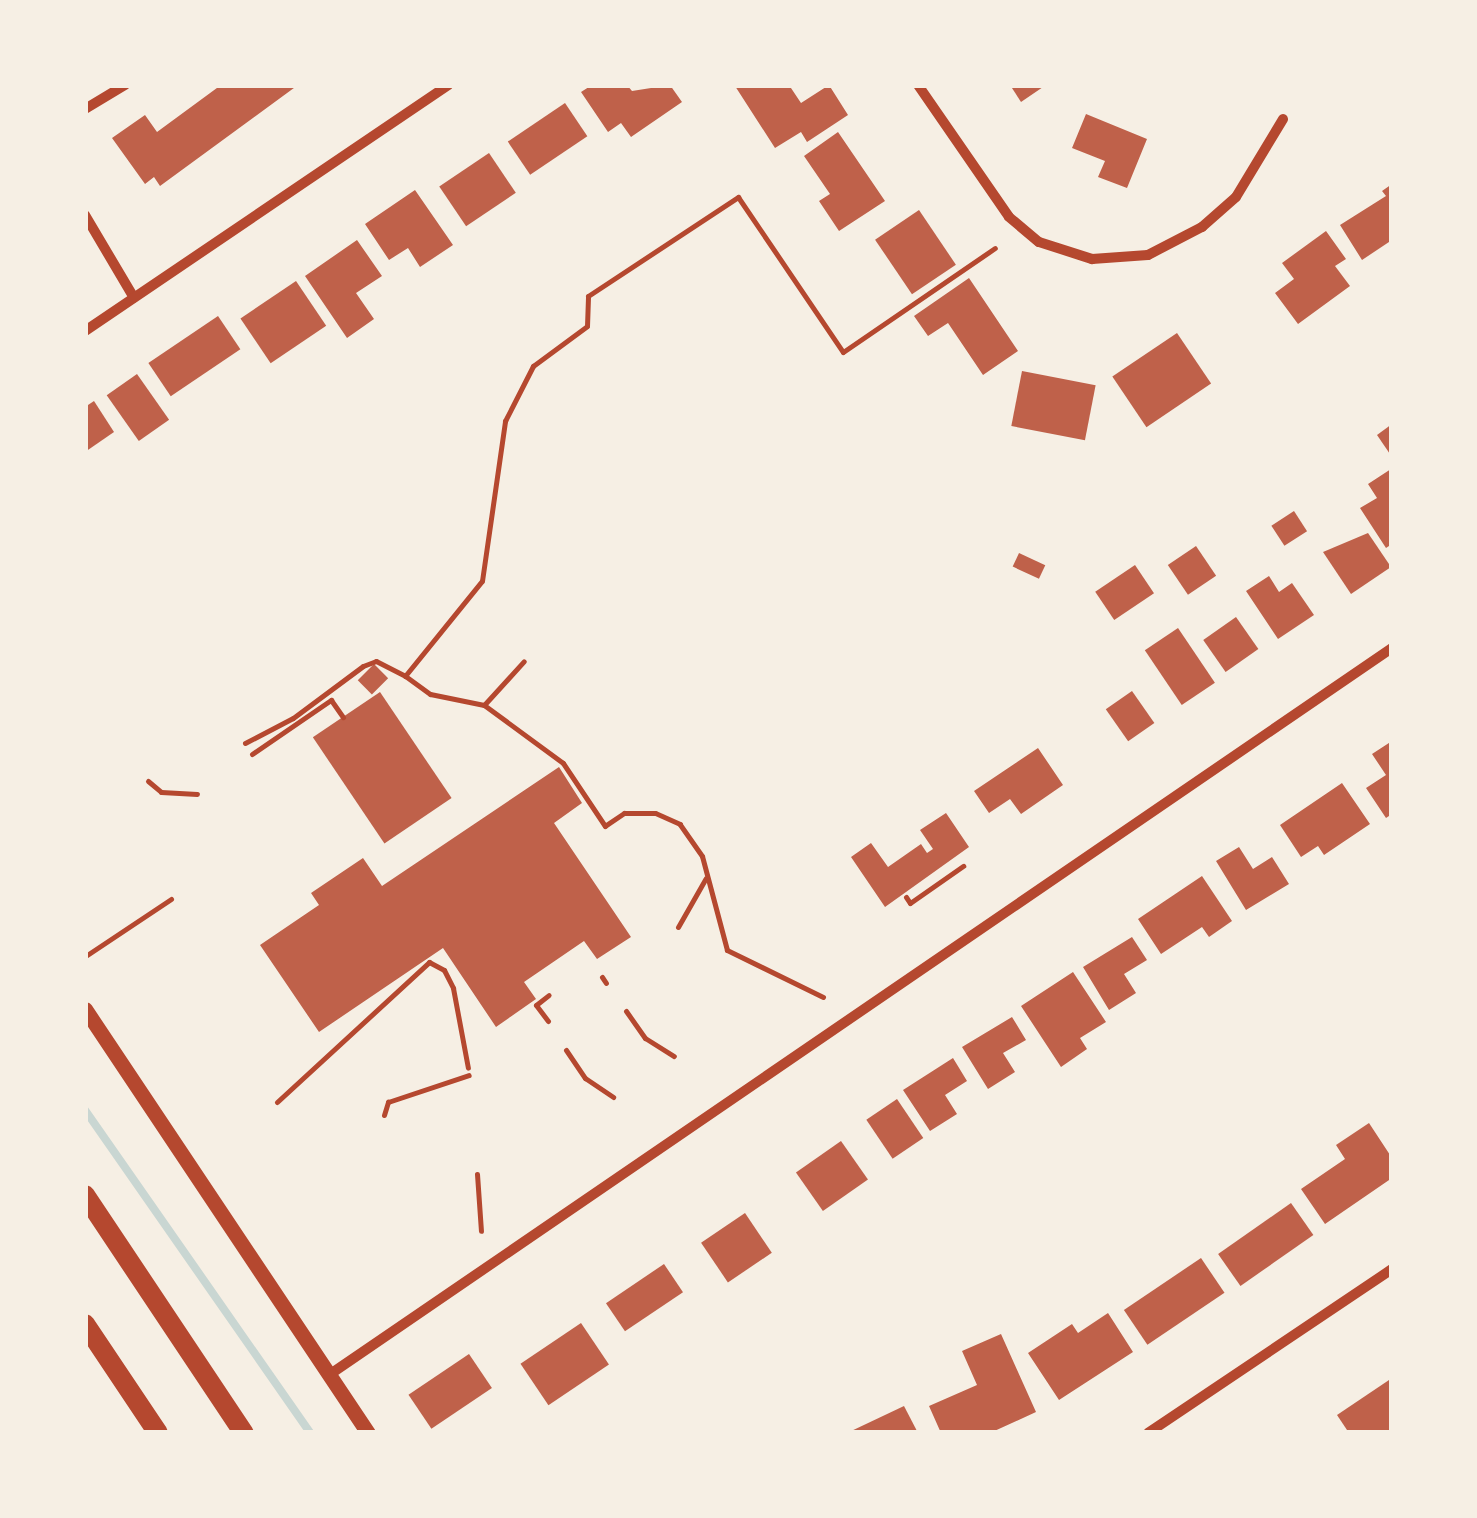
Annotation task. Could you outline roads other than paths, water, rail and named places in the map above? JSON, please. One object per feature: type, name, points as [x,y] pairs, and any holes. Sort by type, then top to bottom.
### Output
[{"type":"highway","points":[[85,1195],[244,1433]]},
{"type":"highway","points":[[85,1324],[158,1433]]},
{"type":"street","points":[[85,109],[125,85]]},
{"type":"street","points":[[85,331],[448,85]]},
{"type":"street","points":[[918,85],[1010,217],[1038,242],[1092,259],[1148,255],[1202,226],[1236,197],[1282,118]]},
{"type":"street","points":[[85,215],[134,298]]},
{"type":"street","points":[[330,1375],[1392,648]]},
{"type":"street","points":[[85,1009],[368,1433]]},
{"type":"street","points":[[1148,1433],[1392,1270]]},
{"type":"waterway","points":[[85,1110],[310,1433]]}]
